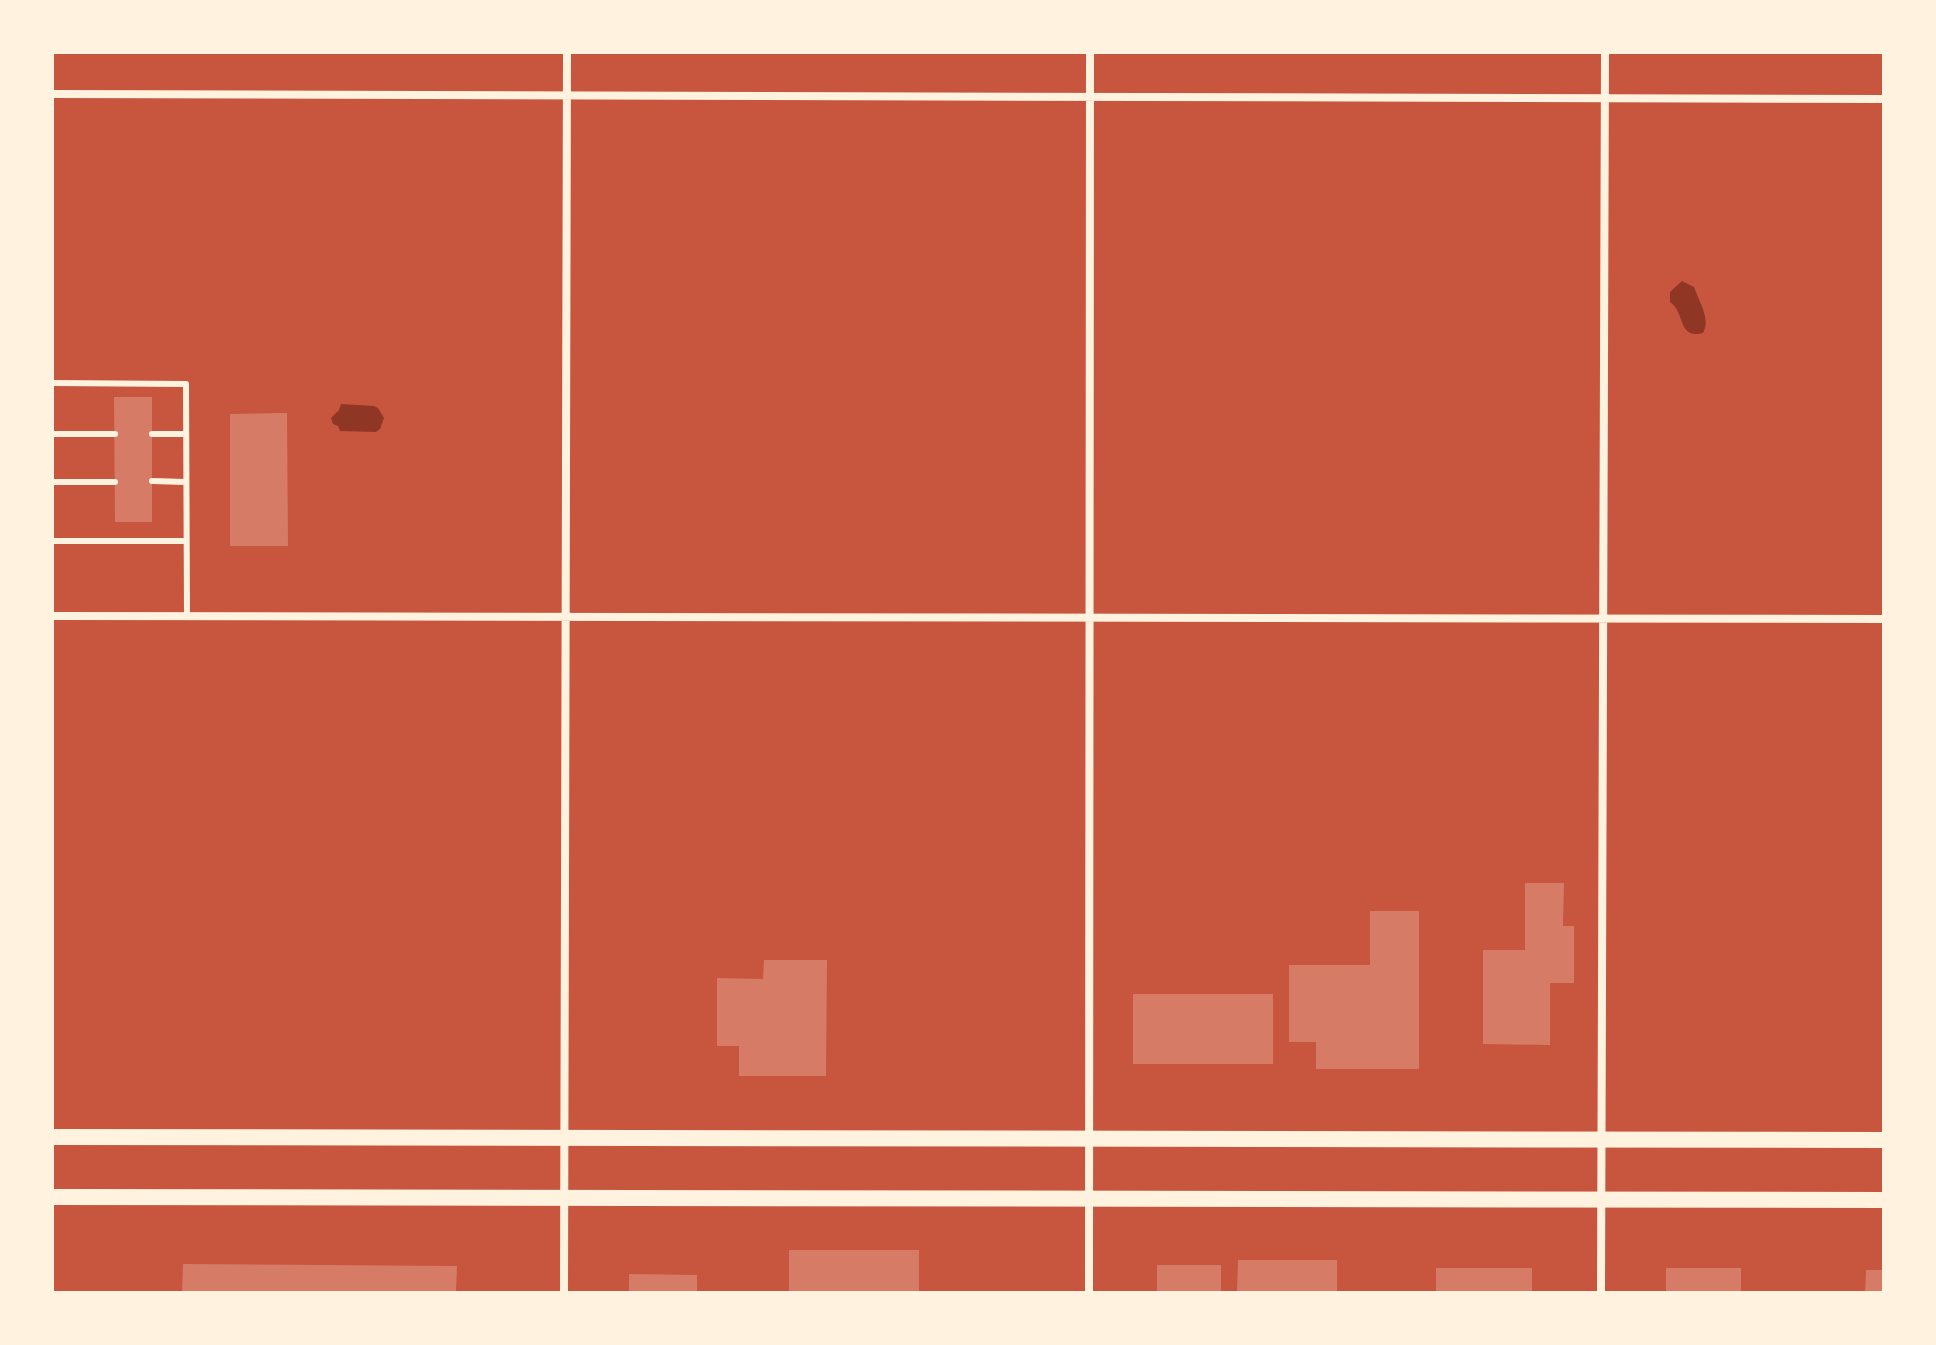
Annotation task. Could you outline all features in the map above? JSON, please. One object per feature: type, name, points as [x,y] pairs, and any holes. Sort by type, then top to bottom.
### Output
[{"type":"main road","points":[[52,1137],[1884,1140]]},
{"type":"main road","points":[[52,1197],[1884,1200]]},
{"type":"street","points":[[564,1293],[567,52]]},
{"type":"street","points":[[1089,1293],[1090,52]]},
{"type":"street","points":[[1601,1293],[1605,52]]},
{"type":"street","points":[[52,94],[1884,99]]},
{"type":"street","points":[[52,616],[1884,619]]},
{"type":"lane","points":[[52,383],[186,384],[187,616]]},
{"type":"lane","points":[[52,434],[115,434]]},
{"type":"lane","points":[[152,434],[186,434]]},
{"type":"lane","points":[[152,481],[186,482]]},
{"type":"lane","points":[[52,482],[115,482]]},
{"type":"lane","points":[[52,541],[186,541]]},
{"type":"shaded area","points":[[1682,281],[1694,287],[1701,304],[1706,322],[1703,333],[1695,334],[1685,329],[1670,302],[1670,292]]},
{"type":"shaded area","points":[[341,404],[378,408],[384,418],[380,429],[376,432],[340,431],[331,418]]},
{"type":"building","points":[[114,397],[152,397],[152,522],[115,522]]},
{"type":"building","points":[[287,413],[288,546],[230,546],[230,414]]},
{"type":"building","points":[[1525,883],[1564,883],[1563,926],[1574,926],[1574,983],[1550,983],[1550,1045],[1483,1044],[1483,950],[1525,950]]},
{"type":"building","points":[[1370,911],[1419,911],[1419,1069],[1316,1069],[1316,1042],[1289,1042],[1289,965],[1370,965]]},
{"type":"building","points":[[764,960],[827,960],[826,1076],[739,1076],[739,1046],[717,1046],[717,978],[763,979]]},
{"type":"building","points":[[1133,994],[1273,994],[1273,1064],[1133,1064]]},
{"type":"building","points":[[789,1250],[919,1250],[919,1293],[789,1293]]},
{"type":"building","points":[[1238,1260],[1337,1260],[1337,1293],[1237,1293]]},
{"type":"building","points":[[183,1264],[457,1266],[456,1293],[182,1293]]},
{"type":"building","points":[[1157,1265],[1221,1265],[1221,1293],[1157,1293]]},
{"type":"building","points":[[1436,1268],[1532,1268],[1532,1293],[1436,1293]]},
{"type":"building","points":[[1666,1268],[1741,1268],[1741,1293],[1666,1293]]},
{"type":"building","points":[[1866,1270],[1884,1270],[1884,1293],[1865,1293]]},
{"type":"building","points":[[629,1274],[697,1275],[697,1293],[629,1293]]}]
